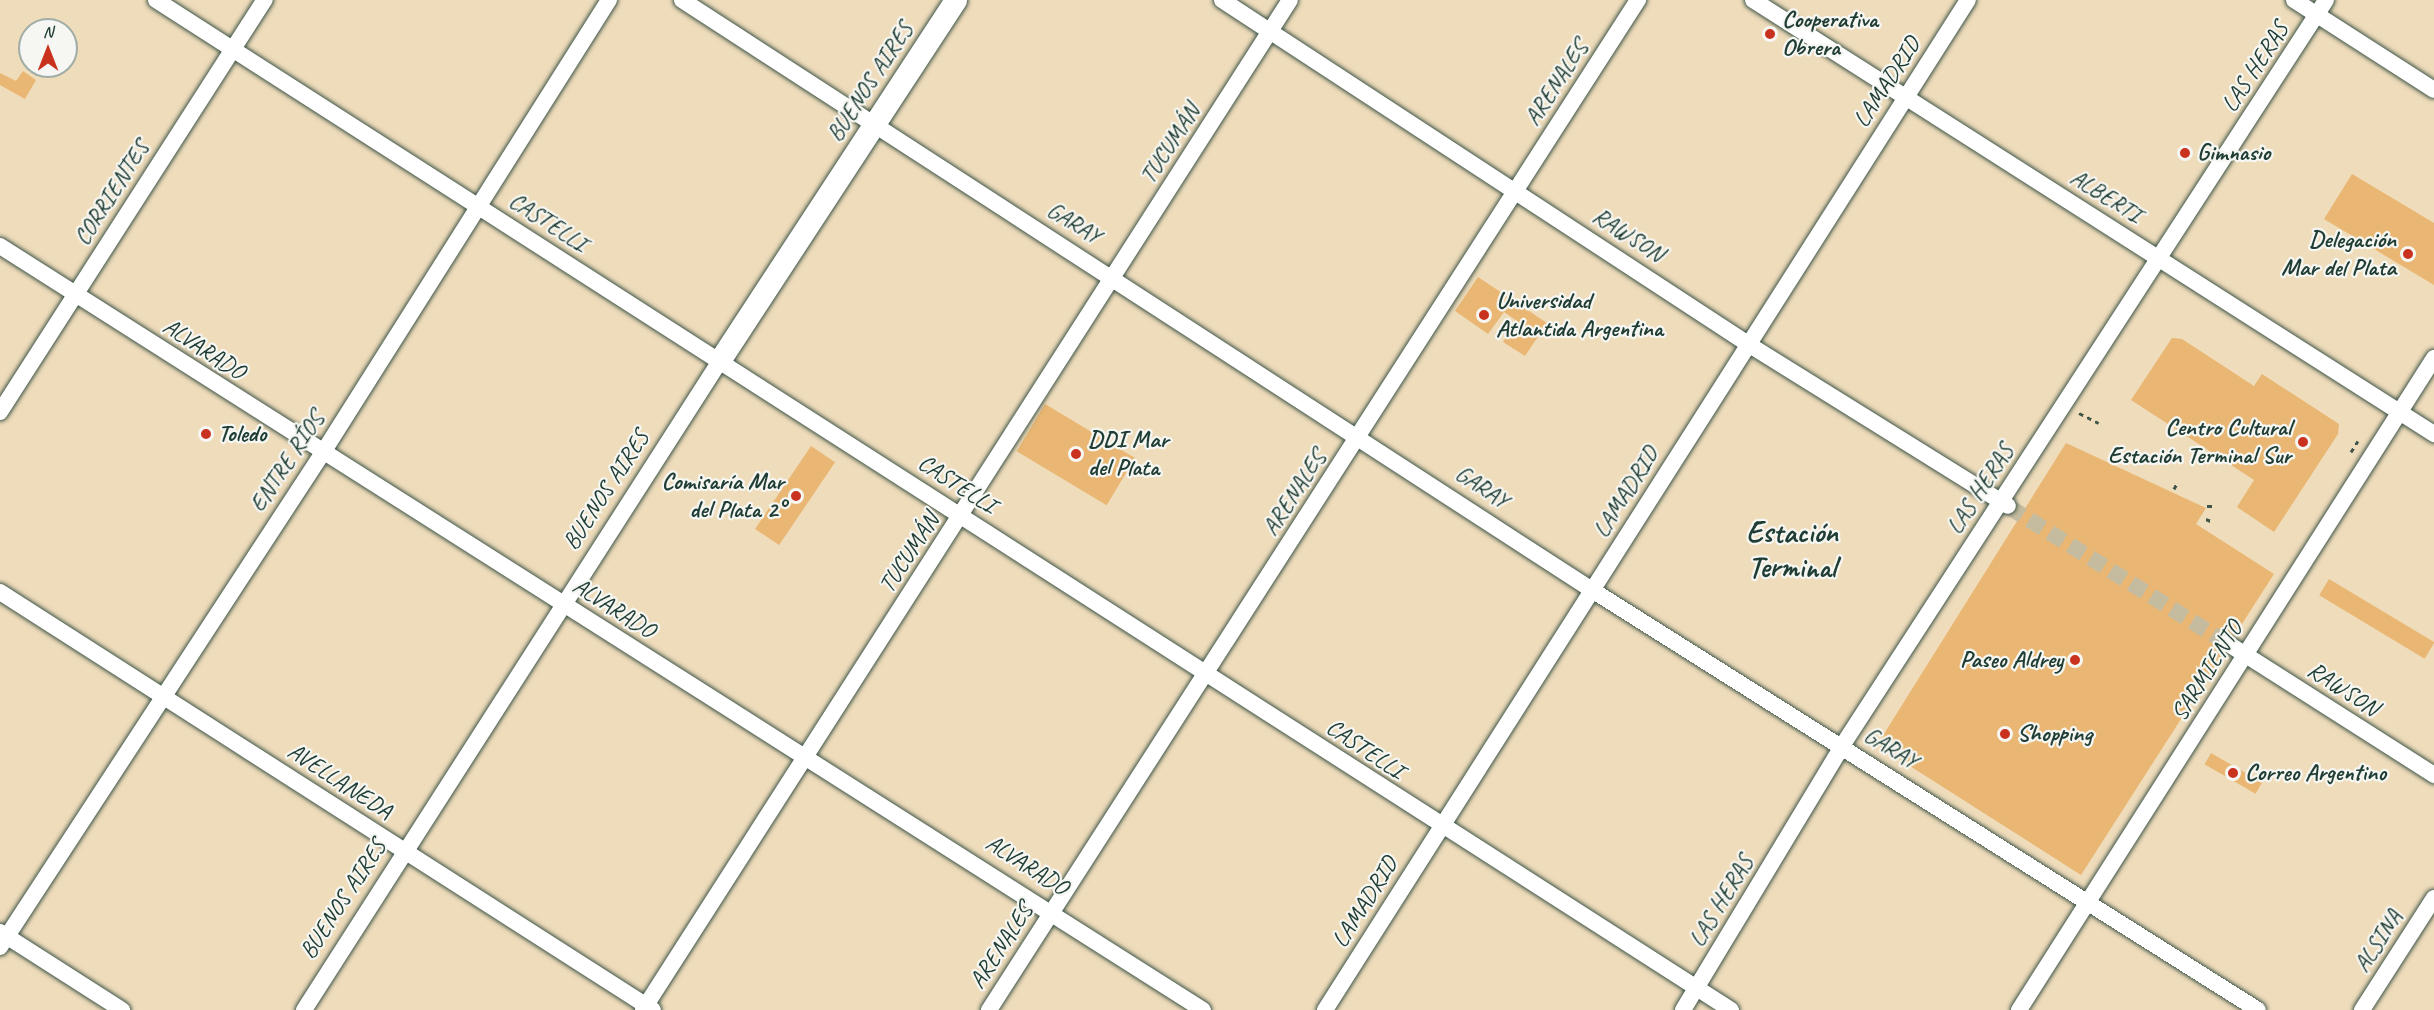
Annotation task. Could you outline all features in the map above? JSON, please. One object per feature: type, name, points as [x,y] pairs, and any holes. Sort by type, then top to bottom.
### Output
[{"type":"street","name":"CASTELLI","points":[[156,0],[961,515],[1440,828],[1731,1010]]},
{"type":"street","name":"CORRIENTES","points":[[0,412],[265,0]]},
{"type":"street","name":"ENTRE RÍOS","points":[[2,938],[322,454],[609,0]]},
{"type":"street","name":"GARAY","points":[[682,0],[1360,434],[1592,590],[2258,1010]]},
{"type":"street","name":"BUENOS AIRES","points":[[304,1010],[720,361],[956,0]]},
{"type":"street","name":"RAWSON","points":[[1222,0],[1516,190],[1748,344],[2004,504]]},
{"type":"street","name":"TUCUMÁN","points":[[648,1008],[1290,0]]},
{"type":"street","name":"ARENALES","points":[[989,1010],[1638,0]]},
{"type":"street","name":"ALBERTI","points":[[1753,0],[2434,434]]},
{"type":"street","name":"LAMADRID","points":[[1325,1010],[1968,0]]},
{"type":"street","points":[[2294,0],[2434,90]]},
{"type":"street","name":"LAS HERAS","points":[[1683,1010],[1842,746],[2004,504],[2326,0]]},
{"type":"street","name":"ALVARADO","points":[[0,246],[322,454],[1053,910],[1203,1010]]},
{"type":"street","name":"SARMIENTO","points":[[2019,1010],[2434,358]]},
{"type":"street","name":"AVELLANEDA","points":[[0,592],[648,1008]]},
{"type":"street","name":"RAWSON","points":[[2227,643],[2434,775]]},
{"type":"street","name":"ALSINA","points":[[2362,1010],[2434,898]]},
{"type":"street","points":[[2,938],[122,1010]]},
{"type":"path","points":[[2084,416],[2099,423]]},
{"type":"path","points":[[2174,489],[2177,483]]},
{"type":"path","points":[[2207,506],[2215,506]]},
{"type":"path","points":[[2206,519],[2213,522]]},
{"type":"building","points":[[0,73],[16,81],[18,78],[36,80],[25,99],[0,85]]},
{"type":"building","name":"Delegación Mar del Plata","points":[[2352,174],[2434,223],[2434,285],[2324,219]]},
{"type":"building","points":[[1478,277],[1547,323],[1525,356],[1503,342],[1517,321],[1504,312],[1488,334],[1455,311]]},
{"type":"building","points":[[2172,338],[2182,339],[2254,386],[2262,374],[2339,424],[2338,434],[2274,532],[2237,507],[2254,480],[2131,400]]},
{"type":"building","name":"DDI Mar del Plata","points":[[1045,404],[1135,458],[1107,505],[1017,451]]},
{"type":"building","name":"Paseo Aldrey","points":[[2066,443],[2206,508],[2196,524],[2274,574],[2081,875],[1877,745]]},
{"type":"building","name":"Comisaría Mar del Plata 2°","points":[[811,446],[835,462],[779,545],[755,529]]},
{"type":"building","points":[[2329,579],[2434,642],[2425,659],[2319,595]]},
{"type":"building","name":"Correo Argentino","points":[[2211,753],[2262,783],[2256,794],[2204,764]]},
{"type":"tunnel","points":[[2009,507],[2227,643]]},
{"type":"place","name":"Cooperativa Obrera","points":[[1770,34]]},
{"type":"place","name":"Gimnasio","points":[[2185,153]]},
{"type":"place","name":"Delegación Mar del Plata","points":[[2408,254]]},
{"type":"place","name":"Universidad Atlantida Argentina","points":[[1484,315]]},
{"type":"place","name":"Toledo","points":[[206,434]]},
{"type":"place","name":"Centro Cultural Estación Terminal Sur","points":[[2303,442]]},
{"type":"place","name":"DDI Mar del Plata","points":[[1076,454]]},
{"type":"place","name":"Comisaría Mar del Plata 2°","points":[[796,496]]},
{"type":"place","name":"Paseo Aldrey","points":[[2075,660]]},
{"type":"place","name":"Shopping","points":[[2005,734]]},
{"type":"place","name":"Correo Argentino","points":[[2233,773]]},
{"type":"district","name":"Estación Terminal","points":[[1792,549]]}]
